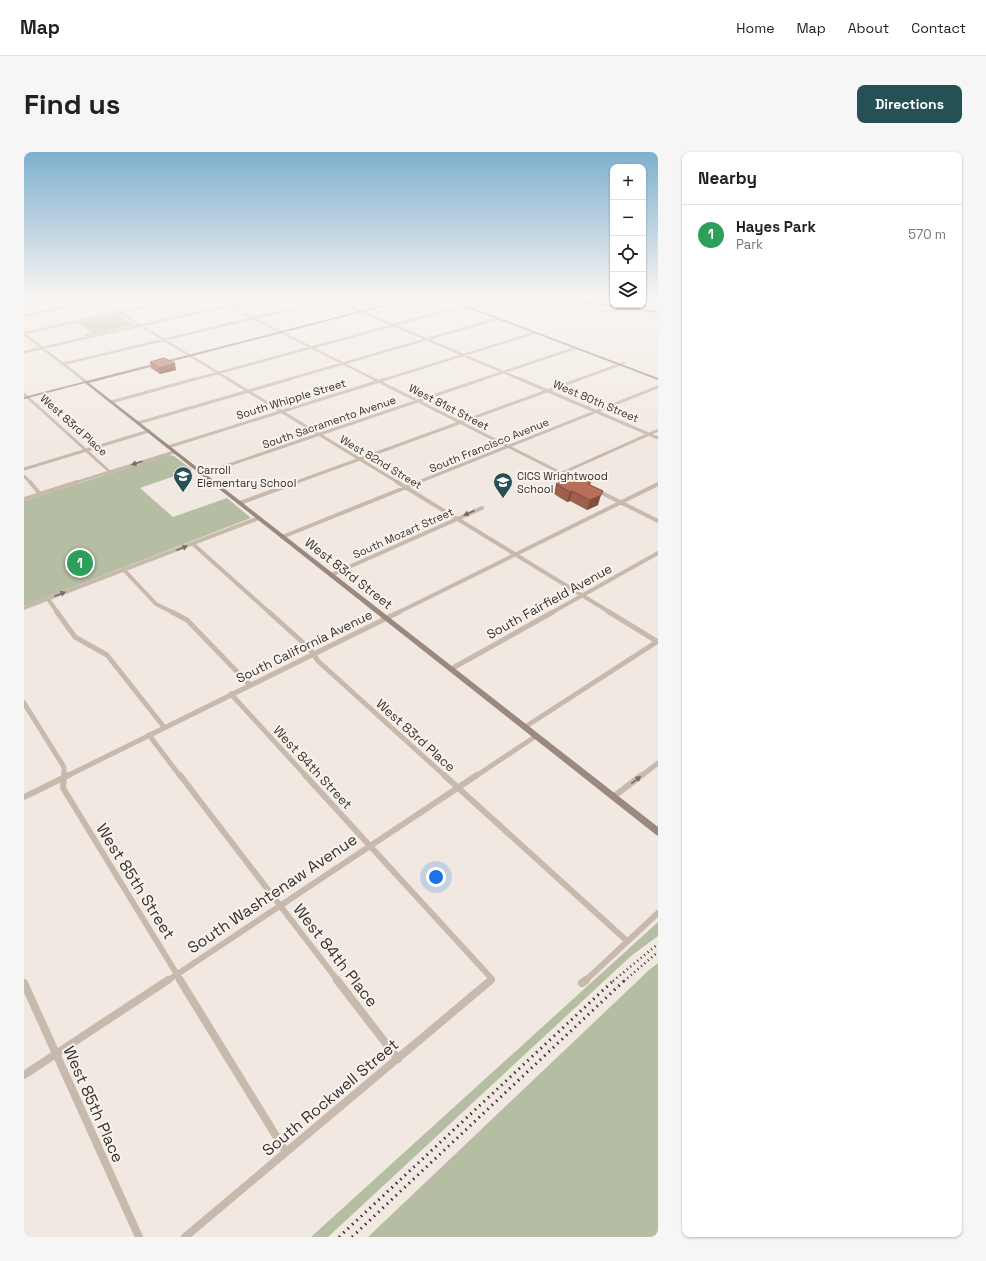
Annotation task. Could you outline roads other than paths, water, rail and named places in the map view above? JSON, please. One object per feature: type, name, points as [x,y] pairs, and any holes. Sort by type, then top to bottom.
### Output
[{"type":"main road","points":[[26,398],[222,348]]},
{"type":"main road","points":[[575,348],[658,379]]},
{"type":"main road","points":[[583,348],[658,376]]},
{"type":"main road","name":"West 83rd Street","points":[[86,382],[658,832]]},
{"type":"street","points":[[24,352],[42,348]]},
{"type":"street","name":"West 83rd Street","points":[[42,348],[86,382]]},
{"type":"street","points":[[63,364],[132,348]]},
{"type":"street","name":"West 82nd Street","points":[[176,348],[658,642]]},
{"type":"street","points":[[111,402],[311,348]]},
{"type":"street","name":"West 81st Street","points":[[311,348],[578,481]]},
{"type":"street","points":[[138,423],[401,348]]},
{"type":"street","name":"West 80th Street","points":[[446,348],[658,438]]},
{"type":"street","name":"South Whipple Street","points":[[168,447],[487,348]]},
{"type":"street","name":"South Sacramento Avenue","points":[[202,474],[575,348]]},
{"type":"street","points":[[240,503],[624,363]]},
{"type":"street","name":"South Francisco Avenue","points":[[282,537],[658,387]]},
{"type":"street","name":"West 83rd Place","points":[[24,394],[26,398],[110,472]]},
{"type":"street","points":[[562,473],[658,430]]},
{"type":"street","points":[[24,468],[149,431]]},
{"type":"street","points":[[24,499],[174,452]]},
{"type":"street","points":[[24,476],[40,494]]},
{"type":"street","name":"South California Avenue","points":[[24,797],[658,484]]},
{"type":"street","points":[[590,487],[658,521]]},
{"type":"street","name":"South Mozart Street","points":[[331,575],[482,508]]},
{"type":"street","points":[[24,608],[259,518]]},
{"type":"street","name":"West 83rd Place","points":[[193,544],[309,648],[324,666],[627,942]]},
{"type":"street","name":"South Fairfield Avenue","points":[[451,669],[658,553]]},
{"type":"street","points":[[124,570],[156,604],[186,620],[250,685]]},
{"type":"street","points":[[48,599],[76,637],[108,655],[164,728]]},
{"type":"street","points":[[525,727],[658,642]]},
{"type":"street","name":"West 84th Street","points":[[231,694],[492,979]]},
{"type":"street","name":"West 85th Street","points":[[24,703],[64,767],[63,788],[286,1152]]},
{"type":"street","name":"West 84th Place","points":[[149,735],[398,1059]]},
{"type":"street","name":"South Washtenaw Avenue","points":[[24,1074],[536,736]]},
{"type":"street","points":[[613,797],[658,763]]},
{"type":"street","points":[[582,983],[658,913]]},
{"type":"street","name":"South Rockwell Street","points":[[185,1237],[492,979]]},
{"type":"street","name":"West 85th Place","points":[[24,983],[139,1237]]},
{"type":"railway","points":[[613,981],[658,944]]},
{"type":"railway","points":[[624,981],[658,952]]},
{"type":"railway","points":[[339,1237],[614,980]]},
{"type":"railway","points":[[352,1237],[625,980]]},
{"type":"place","name":"Carroll Elementary School","points":[[183,493]]},
{"type":"place","name":"CICS Wrightwood School","points":[[503,499]]},
{"type":"place","name":"Hayes Park","points":[[80,563]]}]
